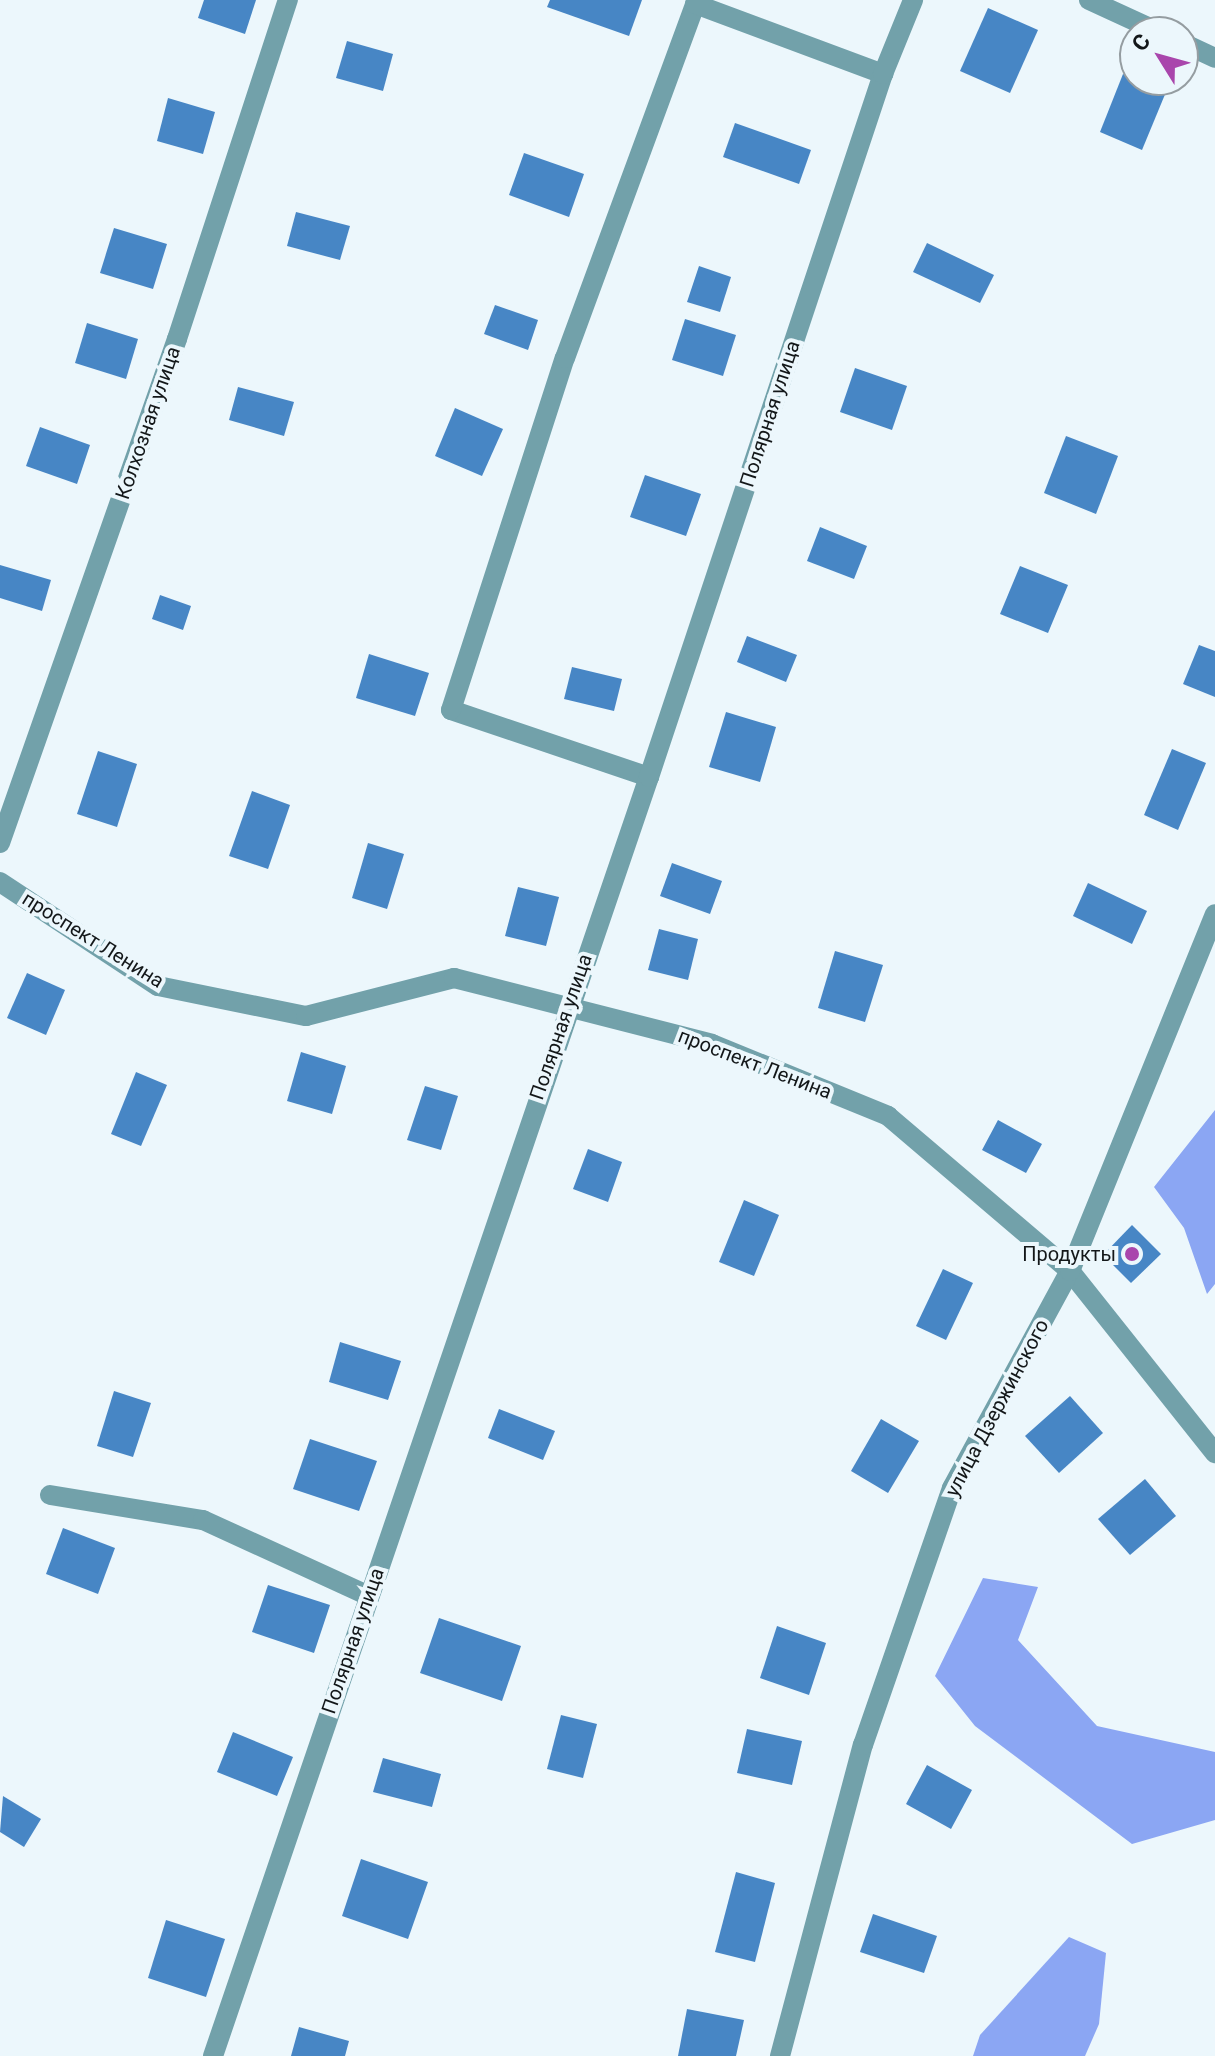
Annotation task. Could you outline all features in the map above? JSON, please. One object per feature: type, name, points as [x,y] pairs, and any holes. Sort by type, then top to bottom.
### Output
[{"type":"street","name":"Колхозная улица","points":[[0,843],[177,339],[288,0]]},
{"type":"street","name":"Полярная улица","points":[[213,2056],[649,777],[883,74],[913,0]]},
{"type":"street","points":[[1089,0],[1124,16]]},
{"type":"street","points":[[649,777],[451,710],[565,358],[695,4],[883,74]]},
{"type":"street","name":"проспект Ленина","points":[[0,882],[158,986],[306,1016],[454,978],[712,1044],[888,1116],[1070,1271],[1215,1453]]},
{"type":"street","name":"улица Дзержинского","points":[[780,2056],[863,1745],[952,1488],[1070,1271],[1215,914]]},
{"type":"street","points":[[50,1495],[203,1520],[369,1596]]},
{"type":"water","points":[[1215,1110],[1215,1284],[1207,1294],[1184,1228],[1154,1187]]},
{"type":"water","points":[[983,1578],[1038,1587],[1018,1640],[1097,1726],[1215,1752],[1215,1820],[1132,1844],[975,1726],[935,1676]]},
{"type":"water","points":[[1069,1937],[1106,1953],[1099,2024],[1085,2056],[973,2056],[980,2035]]},
{"type":"building","points":[[204,0],[256,0],[245,34],[198,18]]},
{"type":"building","points":[[550,0],[642,0],[629,36],[547,7]]},
{"type":"building","points":[[988,8],[1038,30],[1010,93],[960,71]]},
{"type":"building","points":[[347,41],[393,54],[383,91],[336,78]]},
{"type":"building","points":[[1119,84],[1119,96],[1164,96],[1142,150],[1100,132]]},
{"type":"building","points":[[168,98],[215,112],[203,154],[157,141]]},
{"type":"building","points":[[735,123],[811,150],[799,184],[723,157]]},
{"type":"building","points":[[524,153],[584,174],[569,217],[509,195]]},
{"type":"building","points":[[296,212],[350,226],[340,260],[287,246]]},
{"type":"building","points":[[114,228],[167,244],[153,289],[100,273]]},
{"type":"building","points":[[927,243],[994,275],[980,303],[913,272]]},
{"type":"building","points":[[699,266],[731,277],[720,312],[687,302]]},
{"type":"building","points":[[495,305],[538,320],[528,350],[484,334]]},
{"type":"building","points":[[685,319],[736,335],[723,376],[672,360]]},
{"type":"building","points":[[87,323],[138,339],[126,379],[75,363]]},
{"type":"building","points":[[855,368],[907,386],[892,430],[840,412]]},
{"type":"building","points":[[238,387],[294,402],[284,436],[229,420]]},
{"type":"building","points":[[455,408],[503,429],[482,476],[435,456]]},
{"type":"building","points":[[40,427],[90,445],[77,484],[26,466]]},
{"type":"building","points":[[1066,436],[1118,456],[1096,514],[1044,493]]},
{"type":"building","points":[[645,475],[701,494],[686,536],[630,517]]},
{"type":"building","points":[[820,527],[867,546],[854,579],[807,561]]},
{"type":"building","points":[[0,565],[51,580],[42,611],[0,598]]},
{"type":"building","points":[[1020,566],[1068,585],[1048,633],[1000,614]]},
{"type":"building","points":[[160,595],[191,606],[183,630],[152,619]]},
{"type":"building","points":[[747,636],[797,655],[786,682],[737,662]]},
{"type":"building","points":[[1199,645],[1215,651],[1215,697],[1183,684]]},
{"type":"building","points":[[369,654],[429,673],[415,716],[356,698]]},
{"type":"building","points":[[572,667],[622,679],[614,711],[564,699]]},
{"type":"building","points":[[726,712],[776,727],[760,782],[709,767]]},
{"type":"building","points":[[1172,749],[1206,763],[1178,830],[1144,815]]},
{"type":"building","points":[[98,751],[137,764],[117,827],[77,814]]},
{"type":"building","points":[[252,791],[290,805],[268,869],[229,856]]},
{"type":"building","points":[[368,843],[404,854],[387,909],[352,898]]},
{"type":"building","points":[[672,863],[722,881],[710,914],[660,896]]},
{"type":"building","points":[[1088,883],[1147,911],[1132,944],[1073,916]]},
{"type":"building","points":[[518,887],[559,897],[546,946],[505,936]]},
{"type":"building","points":[[659,929],[698,939],[688,980],[648,970]]},
{"type":"building","points":[[835,951],[883,965],[865,1022],[818,1008]]},
{"type":"building","points":[[27,973],[65,990],[46,1035],[7,1018]]},
{"type":"building","points":[[301,1052],[346,1066],[332,1114],[287,1101]]},
{"type":"building","points":[[136,1072],[167,1085],[141,1146],[111,1134]]},
{"type":"building","points":[[425,1086],[458,1096],[441,1150],[407,1140]]},
{"type":"building","points":[[998,1120],[1042,1144],[1026,1173],[982,1150]]},
{"type":"building","points":[[588,1149],[622,1162],[608,1202],[573,1189]]},
{"type":"building","points":[[744,1200],[779,1215],[754,1276],[719,1262]]},
{"type":"building","name":"Продукты","points":[[1132,1225],[1161,1254],[1131,1283],[1103,1255]]},
{"type":"building","points":[[943,1269],[973,1283],[946,1340],[916,1326]]},
{"type":"building","points":[[340,1342],[401,1361],[388,1400],[329,1382]]},
{"type":"building","points":[[114,1391],[151,1403],[133,1457],[97,1446]]},
{"type":"building","points":[[1070,1396],[1103,1433],[1059,1473],[1025,1436]]},
{"type":"building","points":[[499,1409],[555,1431],[543,1460],[488,1438]]},
{"type":"building","points":[[881,1419],[919,1441],[888,1493],[851,1471]]},
{"type":"building","points":[[310,1439],[377,1461],[359,1511],[293,1489]]},
{"type":"building","points":[[1145,1479],[1176,1516],[1130,1555],[1098,1519]]},
{"type":"building","points":[[63,1528],[115,1548],[98,1594],[46,1574]]},
{"type":"building","points":[[268,1585],[330,1605],[314,1653],[252,1632]]},
{"type":"building","points":[[439,1618],[521,1646],[502,1701],[420,1673]]},
{"type":"building","points":[[777,1626],[826,1643],[809,1695],[760,1678]]},
{"type":"building","points":[[561,1715],[597,1724],[583,1778],[547,1769]]},
{"type":"building","points":[[747,1729],[802,1741],[792,1785],[737,1773]]},
{"type":"building","points":[[233,1732],[293,1757],[277,1796],[217,1772]]},
{"type":"building","points":[[383,1758],[441,1774],[432,1807],[373,1792]]},
{"type":"building","points":[[927,1765],[972,1790],[951,1829],[906,1804]]},
{"type":"building","points":[[3,1796],[41,1819],[24,1847],[0,1832]]},
{"type":"building","points":[[361,1859],[428,1882],[408,1939],[342,1916]]},
{"type":"building","points":[[736,1872],[775,1883],[755,1962],[715,1952]]},
{"type":"building","points":[[873,1914],[937,1936],[924,1973],[860,1952]]},
{"type":"building","points":[[166,1920],[225,1939],[206,1997],[148,1978]]},
{"type":"building","points":[[687,2009],[744,2020],[736,2056],[678,2056]]},
{"type":"building","points":[[299,2027],[349,2041],[345,2056],[291,2056]]},
{"type":"place","name":"Продукты","points":[[1132,1254]]}]
